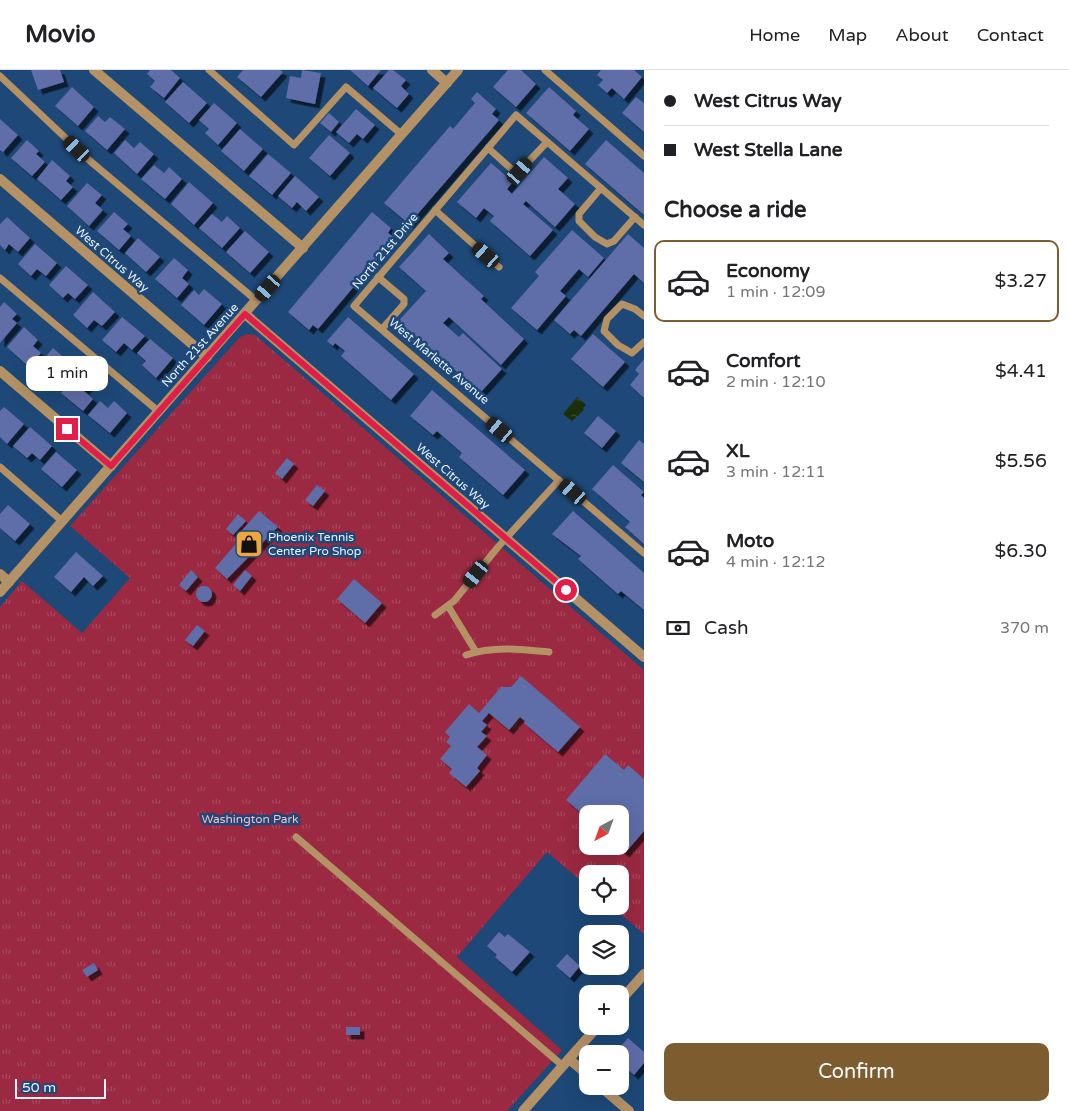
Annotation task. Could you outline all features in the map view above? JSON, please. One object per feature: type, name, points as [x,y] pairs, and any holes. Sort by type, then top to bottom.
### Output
[{"type":"street","points":[[94,70],[303,248]]},
{"type":"street","points":[[432,70],[447,83]]},
{"type":"street","name":"North 21st Avenue","points":[[0,592],[458,70]]},
{"type":"street","name":"West Citrus Way","points":[[0,179],[207,357]]},
{"type":"street","name":"West Citrus Way","points":[[245,314],[644,656]]},
{"type":"street","points":[[0,371],[111,466]]},
{"type":"street","points":[[0,574],[9,582]]},
{"type":"street","points":[[629,991],[644,974]]},
{"type":"street","points":[[523,1111],[590,1035]]},
{"type":"street","points":[[566,1063],[579,1070]]},
{"type":"street","points":[[610,1095],[629,1111]]},
{"type":"lane","points":[[209,70],[294,145],[346,88],[401,134]]},
{"type":"lane","points":[[545,70],[644,156]]},
{"type":"lane","points":[[0,76],[90,161],[257,301]]},
{"type":"lane","name":"North 21st Drive","points":[[354,306],[516,115],[547,142]]},
{"type":"lane","points":[[488,148],[517,174],[547,142],[644,225]]},
{"type":"lane","points":[[601,188],[579,214],[578,221],[595,237],[607,244],[614,241],[634,217]]},
{"type":"lane","name":"North 21st Drive","points":[[435,210],[499,267]]},
{"type":"lane","points":[[378,277],[404,300],[404,304],[382,329]]},
{"type":"lane","points":[[0,278],[158,411]]},
{"type":"lane","points":[[643,312],[622,304],[607,319],[604,331],[632,354],[644,342]]},
{"type":"lane","name":"West Marlette Avenue","points":[[354,306],[644,553]]},
{"type":"lane","points":[[0,467],[62,521]]},
{"type":"lane","points":[[435,615],[454,602],[506,538],[559,480]]},
{"type":"lane","points":[[448,606],[476,652]]},
{"type":"lane","points":[[466,655],[476,652],[515,648],[549,652]]},
{"type":"lane","points":[[296,837],[566,1063]]},
{"type":"green space","name":"Washington Park","points":[[247,334],[255,335],[644,670],[644,934],[622,915],[629,915],[629,865],[579,865],[579,879],[547,852],[457,957],[562,1050],[507,1111],[0,1111],[0,607],[22,581],[82,633],[130,578],[70,526],[240,337]]},
{"type":"water","points":[[577,397],[586,405],[583,408],[584,410],[572,421],[563,414]]},
{"type":"building","points":[[31,70],[60,70],[64,82],[38,90]]},
{"type":"building","points":[[150,70],[171,70],[180,78],[164,98],[150,87],[155,81],[147,74]]},
{"type":"building","points":[[243,70],[280,70],[283,72],[261,97],[237,77]]},
{"type":"building","points":[[302,70],[321,73],[315,104],[286,98],[290,76],[301,78]]},
{"type":"building","points":[[350,70],[381,70],[368,86]]},
{"type":"building","points":[[389,70],[393,70],[406,80],[401,86],[409,94],[397,108],[373,88]]},
{"type":"building","points":[[508,70],[521,70],[536,84],[516,107],[493,87]]},
{"type":"building","points":[[601,70],[634,70],[642,77],[624,99],[612,88],[607,93],[598,85],[603,80],[597,75]]},
{"type":"building","points":[[183,82],[207,103],[189,123],[165,102]]},
{"type":"building","points":[[72,87],[94,107],[78,126],[55,106]]},
{"type":"building","points":[[549,87],[576,111],[573,115],[589,129],[570,151],[526,113]]},
{"type":"building","points":[[477,92],[496,109],[492,114],[499,120],[409,224],[384,203],[450,126],[453,129],[475,103],[471,99]]},
{"type":"building","points":[[636,97],[644,103],[644,132],[622,113]]},
{"type":"building","points":[[214,103],[237,123],[218,145],[205,133],[209,129],[199,120]]},
{"type":"building","points":[[356,109],[375,125],[363,139],[357,134],[349,143],[336,132]]},
{"type":"building","points":[[329,113],[339,122],[331,132],[320,123]]},
{"type":"building","points":[[98,116],[105,122],[110,117],[125,129],[107,150],[85,131]]},
{"type":"building","points":[[0,119],[18,135],[3,152],[0,150]]},
{"type":"building","points":[[240,129],[263,149],[244,171],[221,151]]},
{"type":"building","points":[[329,135],[350,153],[330,176],[309,158]]},
{"type":"building","points":[[27,140],[39,151],[36,154],[45,162],[32,176],[11,158]]},
{"type":"building","points":[[125,140],[134,148],[140,142],[154,154],[137,174],[114,153]]},
{"type":"building","points":[[606,140],[644,173],[644,215],[585,164]]},
{"type":"building","points":[[268,154],[291,173],[272,195],[249,176]]},
{"type":"building","points":[[544,157],[568,178],[558,189],[575,204],[555,227],[526,201],[523,204],[553,230],[530,256],[490,221],[494,216],[484,208],[476,218],[457,202],[491,163],[513,182],[507,189],[512,194]]},
{"type":"building","points":[[52,160],[70,176],[66,181],[73,187],[61,200],[37,179]]},
{"type":"building","points":[[154,165],[164,173],[169,167],[182,179],[165,199],[141,179]]},
{"type":"building","points":[[295,176],[319,197],[306,211],[297,202],[292,208],[278,196]]},
{"type":"building","points":[[189,182],[213,203],[194,225],[171,204]]},
{"type":"building","points":[[87,183],[102,195],[95,203],[103,210],[89,226],[67,206]]},
{"type":"building","points":[[114,212],[128,224],[123,229],[131,236],[119,250],[97,231]]},
{"type":"building","points":[[372,212],[391,228],[388,233],[395,238],[318,329],[313,325],[309,330],[288,312]]},
{"type":"building","points":[[212,214],[222,222],[227,216],[240,228],[222,248],[199,228]]},
{"type":"building","points":[[7,217],[30,238],[18,252],[9,244],[5,250],[0,245],[0,224]]},
{"type":"building","points":[[572,230],[604,258],[588,277],[579,269],[560,291],[566,296],[537,330],[511,308],[539,276],[535,272]]},
{"type":"building","points":[[245,231],[269,252],[250,273],[226,252]]},
{"type":"building","points":[[429,234],[449,253],[443,259],[484,296],[481,299],[524,339],[501,365],[449,317],[443,323],[459,337],[463,333],[502,369],[480,393],[444,360],[438,366],[393,327],[426,291],[399,267]]},
{"type":"building","points":[[628,234],[644,248],[644,283],[634,274],[581,336],[574,330],[570,334],[554,320]]},
{"type":"building","points":[[138,238],[160,257],[146,272],[125,253]]},
{"type":"building","points":[[35,244],[57,263],[46,276],[37,269],[31,276],[18,264]]},
{"type":"building","points":[[174,258],[188,270],[182,278],[189,284],[177,298],[155,279]]},
{"type":"building","points":[[66,266],[88,285],[75,299],[68,293],[63,298],[49,285]]},
{"type":"building","points":[[204,289],[222,304],[204,325],[181,305],[194,290],[199,295]]},
{"type":"building","points":[[93,292],[115,312],[102,326],[94,320],[87,328],[73,315]]},
{"type":"building","points":[[4,302],[17,314],[12,319],[17,323],[0,343],[0,307]]},
{"type":"building","points":[[122,317],[145,336],[132,350],[124,343],[116,352],[102,340]]},
{"type":"building","points":[[348,317],[414,374],[391,400],[341,356],[345,351],[335,343],[333,346],[327,341]]},
{"type":"building","points":[[24,327],[38,340],[33,346],[41,353],[29,367],[7,347]]},
{"type":"building","points":[[593,334],[625,362],[603,387],[571,359]]},
{"type":"building","points":[[150,339],[173,358],[156,378],[142,365],[146,361],[137,353]]},
{"type":"building","points":[[53,348],[75,367],[58,388],[36,368]]},
{"type":"building","points":[[644,359],[644,398],[630,385],[639,374],[635,370]]},
{"type":"building","points":[[78,374],[90,385],[84,391],[93,399],[83,411],[61,393]]},
{"type":"building","points":[[432,390],[525,470],[503,495],[459,457],[462,453],[437,431],[433,435],[410,416]]},
{"type":"building","points":[[100,401],[108,408],[114,401],[127,413],[110,433],[88,415]]},
{"type":"building","points":[[4,407],[24,424],[7,444],[0,437],[0,411]]},
{"type":"building","points":[[598,416],[616,431],[602,448],[584,433]]},
{"type":"building","points":[[30,427],[52,446],[40,460],[32,453],[27,458],[13,446]]},
{"type":"building","points":[[639,440],[644,444],[644,482],[621,463]]},
{"type":"building","points":[[56,452],[77,470],[62,487],[41,469]]},
{"type":"building","points":[[287,458],[294,464],[282,479],[275,473]]},
{"type":"building","points":[[613,465],[644,492],[641,495],[644,498],[644,544],[625,527],[630,522],[592,489]]},
{"type":"building","points":[[317,485],[325,491],[313,506],[305,500]]},
{"type":"building","points":[[8,505],[30,524],[15,541],[0,528],[0,514]]},
{"type":"building","name":"Phoenix Tennis Center Pro Shop","points":[[259,511],[278,527],[227,579],[215,568],[240,539],[237,536]]},
{"type":"building","points":[[573,511],[644,573],[644,610],[621,591],[618,594],[578,559],[581,556],[552,534]]},
{"type":"building","points":[[238,514],[246,521],[233,535],[226,529]]},
{"type":"building","points":[[76,552],[103,576],[93,586],[84,577],[71,592],[54,577]]},
{"type":"building","points":[[191,570],[198,577],[186,591],[179,585]]},
{"type":"building","points":[[245,570],[252,576],[240,591],[233,585]]},
{"type":"building","points":[[354,579],[382,603],[365,623],[337,599]]},
{"type":"building","points":[[201,586],[207,586],[212,591],[210,600],[201,602],[196,597],[196,591]]},
{"type":"building","points":[[197,625],[205,631],[193,646],[185,640]]},
{"type":"building","points":[[521,676],[580,727],[558,752],[524,723],[525,721],[520,717],[509,730],[489,713],[482,721],[487,725],[481,732],[487,736],[477,747],[487,755],[477,768],[480,771],[466,787],[449,773],[452,769],[440,759],[451,746],[446,742],[450,737],[445,732],[469,704],[479,713],[501,687],[511,687]]},
{"type":"building","points":[[605,754],[624,770],[628,765],[644,779],[644,831],[629,848],[629,805],[579,805],[579,811],[566,800]]},
{"type":"building","points":[[499,932],[505,937],[508,934],[530,952],[512,972],[495,957],[497,955],[487,946]]},
{"type":"building","points":[[567,954],[579,967],[570,978],[556,966]]},
{"type":"building","points":[[94,963],[98,970],[87,977],[82,970]]},
{"type":"building","points":[[346,1027],[360,1027],[360,1035],[346,1035]]},
{"type":"building","points":[[628,1038],[644,1052],[644,1063],[634,1075],[629,1071],[629,1045],[622,1045]]},
{"type":"place","name":"Phoenix Tennis Center Pro Shop","points":[[249,544]]},
{"type":"route","points":[[67,429],[111,466],[245,314],[566,590]]}]
